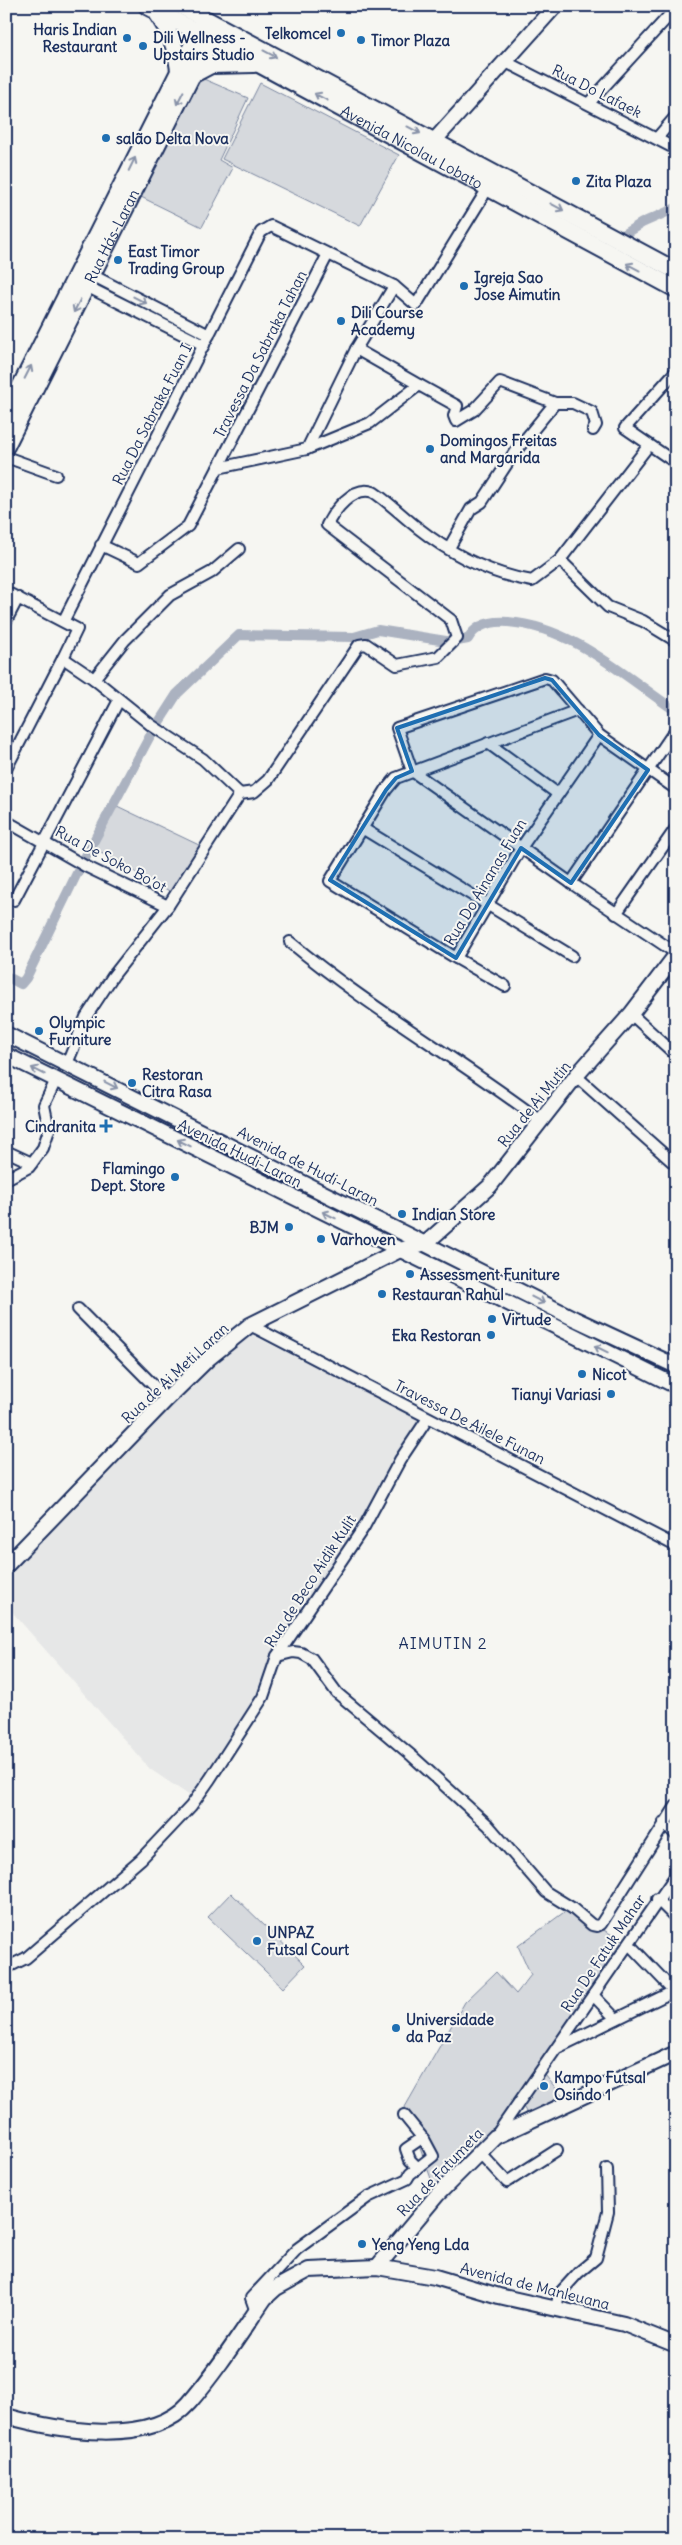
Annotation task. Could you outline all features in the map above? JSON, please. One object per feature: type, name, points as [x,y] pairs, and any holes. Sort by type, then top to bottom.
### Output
[{"type":"main road","name":"Avenida Nicolau Lobato","points":[[181,6],[208,30],[259,64],[676,289]]},
{"type":"main road","name":"Avenida Nicolau Lobato","points":[[151,9],[208,30],[434,141],[675,268]]},
{"type":"main road","points":[[151,9],[169,31],[185,73],[211,65],[259,64]]},
{"type":"main road","name":"Rua Hás-Laran","points":[[6,446],[83,278],[208,30]]},
{"type":"main road","name":"Rua Hás-Laran","points":[[6,415],[83,278]]},
{"type":"street","points":[[434,141],[555,6]]},
{"type":"street","points":[[589,103],[676,8]]},
{"type":"street","name":"Rua Do Lafaek","points":[[504,61],[676,149]]},
{"type":"street","points":[[656,138],[676,116]]},
{"type":"street","points":[[328,254],[394,286],[416,305],[488,188]]},
{"type":"street","name":"Rua Da Sabraka Fuan I","points":[[64,620],[100,545],[261,232],[271,226],[328,254]]},
{"type":"street","name":"Travessa Da Sabraka Tahan","points":[[100,545],[139,563],[188,526],[328,254]]},
{"type":"street","points":[[83,278],[207,340]]},
{"type":"street","points":[[307,449],[356,349],[394,286]]},
{"type":"street","points":[[356,349],[456,406],[456,421],[474,410],[500,382],[555,403],[573,403],[592,412],[596,425],[594,430]]},
{"type":"street","points":[[676,371],[625,428],[676,463]]},
{"type":"street","points":[[218,468],[307,449],[370,423],[418,385]]},
{"type":"street","points":[[450,548],[471,509],[482,502],[514,454],[555,403]]},
{"type":"street","points":[[168,906],[240,794],[254,792],[268,780],[359,645],[366,644],[397,665],[438,656],[450,647],[456,638],[452,620],[327,526],[331,516],[352,495],[360,491],[372,492],[431,538],[503,576],[532,581],[560,560],[649,445]]},
{"type":"street","points":[[6,457],[56,474]]},
{"type":"street","points":[[94,679],[125,640],[170,596],[212,572],[240,549]]},
{"type":"street","points":[[560,560],[608,607],[643,621],[676,641]]},
{"type":"street","points":[[6,592],[64,620],[77,629],[6,769]]},
{"type":"street","points":[[6,621],[18,598]]},
{"type":"street","points":[[63,658],[94,679],[156,728],[203,759],[240,794]]},
{"type":"street","points":[[676,790],[599,735],[552,680],[545,678],[397,728],[412,771],[676,954]]},
{"type":"street","points":[[6,897],[14,900],[43,841],[119,700]]},
{"type":"street","name":"Rua Do Ainanas Fuan","points":[[578,710],[396,778],[386,790],[330,881],[456,958],[521,848],[599,735]]},
{"type":"street","points":[[571,883],[676,729]]},
{"type":"street","points":[[488,743],[558,794]]},
{"type":"street","name":"Rua De Soko Bo’ot","points":[[6,821],[81,863],[168,906],[113,976],[86,1017],[67,1064]]},
{"type":"street","points":[[362,828],[488,903],[572,956]]},
{"type":"street","points":[[616,914],[676,828]]},
{"type":"street","points":[[290,942],[348,988],[506,1094],[541,1121]]},
{"type":"street","name":"Rua de Ai Mutin","points":[[400,1250],[426,1243],[490,1186],[576,1076],[631,1014],[676,954]]},
{"type":"street","points":[[456,958],[505,986]]},
{"type":"street","points":[[631,1014],[676,1055]]},
{"type":"street","name":"Avenida de Hudi-Laran","points":[[6,1034],[575,1319],[676,1366]]},
{"type":"street","name":"Avenida Hudi-Laran","points":[[6,1055],[676,1386]]},
{"type":"street","points":[[576,1076],[676,1165]]},
{"type":"street","points":[[6,1179],[32,1163],[43,1148],[49,1130],[44,1106],[56,1080]]},
{"type":"street","points":[[6,1151],[32,1163]]},
{"type":"street","name":"Rua de Ai Meti Laran","points":[[6,1566],[168,1399],[210,1358],[250,1325],[400,1250]]},
{"type":"street","points":[[78,1309],[168,1399]]},
{"type":"street","name":"Travessa De Ailele Funan","points":[[250,1325],[676,1546]]},
{"type":"street","name":"Rua de Beco Aidik Kulit","points":[[6,1968],[26,1958],[141,1859],[191,1806],[263,1696],[277,1656],[364,1527],[400,1460],[428,1418]]},
{"type":"street","points":[[277,1656],[293,1652],[312,1658],[336,1692],[412,1756],[488,1825],[546,1892],[572,1908],[592,1925],[598,1926],[601,1924],[664,1822],[676,1806]]},
{"type":"street","points":[[664,1822],[676,1836]]},
{"type":"street","name":"Rua De Fatuk Mahar","points":[[495,2138],[594,1996],[657,1899],[676,1875]]},
{"type":"street","points":[[657,1899],[676,1918]]},
{"type":"street","points":[[556,2048],[675,1990],[629,1944]]},
{"type":"street","points":[[594,1996],[616,2019]]},
{"type":"street","name":"Rua de Fatumeta","points":[[377,2267],[437,2195],[481,2154],[495,2138],[676,2053]]},
{"type":"street","points":[[256,2312],[251,2298],[297,2249],[368,2196],[407,2179],[433,2156],[404,2115]]},
{"type":"street","points":[[418,2168],[410,2160],[406,2149],[422,2138]]},
{"type":"street","points":[[481,2154],[507,2182],[557,2150]]},
{"type":"street","points":[[556,2309],[559,2294],[578,2272],[596,2258],[608,2212],[607,2169]]},
{"type":"street","name":"Avenida de Manleuana","points":[[6,2416],[80,2432],[145,2429],[168,2419],[189,2404],[265,2298],[276,2288],[309,2270],[377,2267],[435,2277],[499,2296],[624,2324],[676,2345]]},
{"type":"highlighted area","points":[[545,678],[552,680],[599,735],[648,770],[571,883],[521,848],[456,958],[330,880],[386,790],[396,778],[412,771],[397,728]]},
{"type":"shaded area","points":[[199,77],[248,98],[219,160],[233,168],[202,227],[137,195]]},
{"type":"shaded area","points":[[260,83],[399,155],[360,226],[222,159]]},
{"type":"shaded area","points":[[115,805],[201,846],[173,893],[94,849]]},
{"type":"shaded area","points":[[246,1332],[420,1419],[407,1451],[275,1662],[272,1674],[196,1800],[150,1769],[6,1605],[6,1566],[211,1355]]},
{"type":"shaded area","name":"UNPAZ Futsal Court","points":[[231,1893],[305,1965],[283,1988],[208,1917]]},
{"type":"shaded area","points":[[567,1910],[629,1944],[495,2137],[437,2195],[405,2107],[465,2002],[496,1972],[516,1994],[531,1975],[518,1946]]},
{"type":"shaded area","name":"Kampo Futsal Osindo 1","points":[[545,2075],[563,2097],[529,2117],[521,2103]]},
{"type":"waterway","points":[[624,234],[642,223],[676,208]]},
{"type":"waterway","points":[[6,976],[21,984],[26,978],[81,865],[150,736],[177,694],[239,635],[354,637],[378,630],[452,642],[468,639],[471,634],[485,624],[508,622],[532,626],[554,633],[597,655],[676,711]]},
{"type":"place","name":"Telkomcel","points":[[341,33]]},
{"type":"place","name":"Haris Indian Restaurant","points":[[127,38]]},
{"type":"place","name":"Timor Plaza","points":[[361,40]]},
{"type":"place","name":"Dili Wellness - Upstairs Studio","points":[[143,46]]},
{"type":"place","name":"salão Delta Nova","points":[[106,138]]},
{"type":"place","name":"Zita Plaza","points":[[576,181]]},
{"type":"place","name":"East Timor Trading Group","points":[[118,260]]},
{"type":"place","name":"Igreja Sao Jose Aimutin","points":[[464,286]]},
{"type":"place","name":"Dili Course Academy","points":[[341,321]]},
{"type":"place","name":"Domingos Freitas and Margarida","points":[[430,449]]},
{"type":"place","name":"Olympic Furniture","points":[[39,1031]]},
{"type":"place","name":"Restoran Citra Rasa","points":[[132,1083]]},
{"type":"place","name":"Cindranita","points":[[106,1126]]},
{"type":"place","name":"Flamingo Dept. Store","points":[[175,1177]]},
{"type":"place","name":"Indian Store","points":[[402,1214]]},
{"type":"place","name":"BJM","points":[[289,1227]]},
{"type":"place","name":"Varhoven","points":[[321,1239]]},
{"type":"place","name":"Assessment Funiture","points":[[410,1274]]},
{"type":"place","name":"Restauran Rahul","points":[[382,1294]]},
{"type":"place","name":"Virtude","points":[[492,1319]]},
{"type":"place","name":"Eka Restoran","points":[[491,1335]]},
{"type":"place","name":"Nicot","points":[[582,1374]]},
{"type":"place","name":"Tianyi Variasi","points":[[611,1394]]},
{"type":"place","name":"UNPAZ Futsal Court","points":[[257,1941]]},
{"type":"place","name":"Universidade da Paz","points":[[396,2028]]},
{"type":"place","name":"Kampo Futsal Osindo 1","points":[[544,2086]]},
{"type":"place","name":"Yeng Yeng Lda","points":[[362,2244]]},
{"type":"district","name":"AIMUTIN 2","points":[[443,1643]]}]
